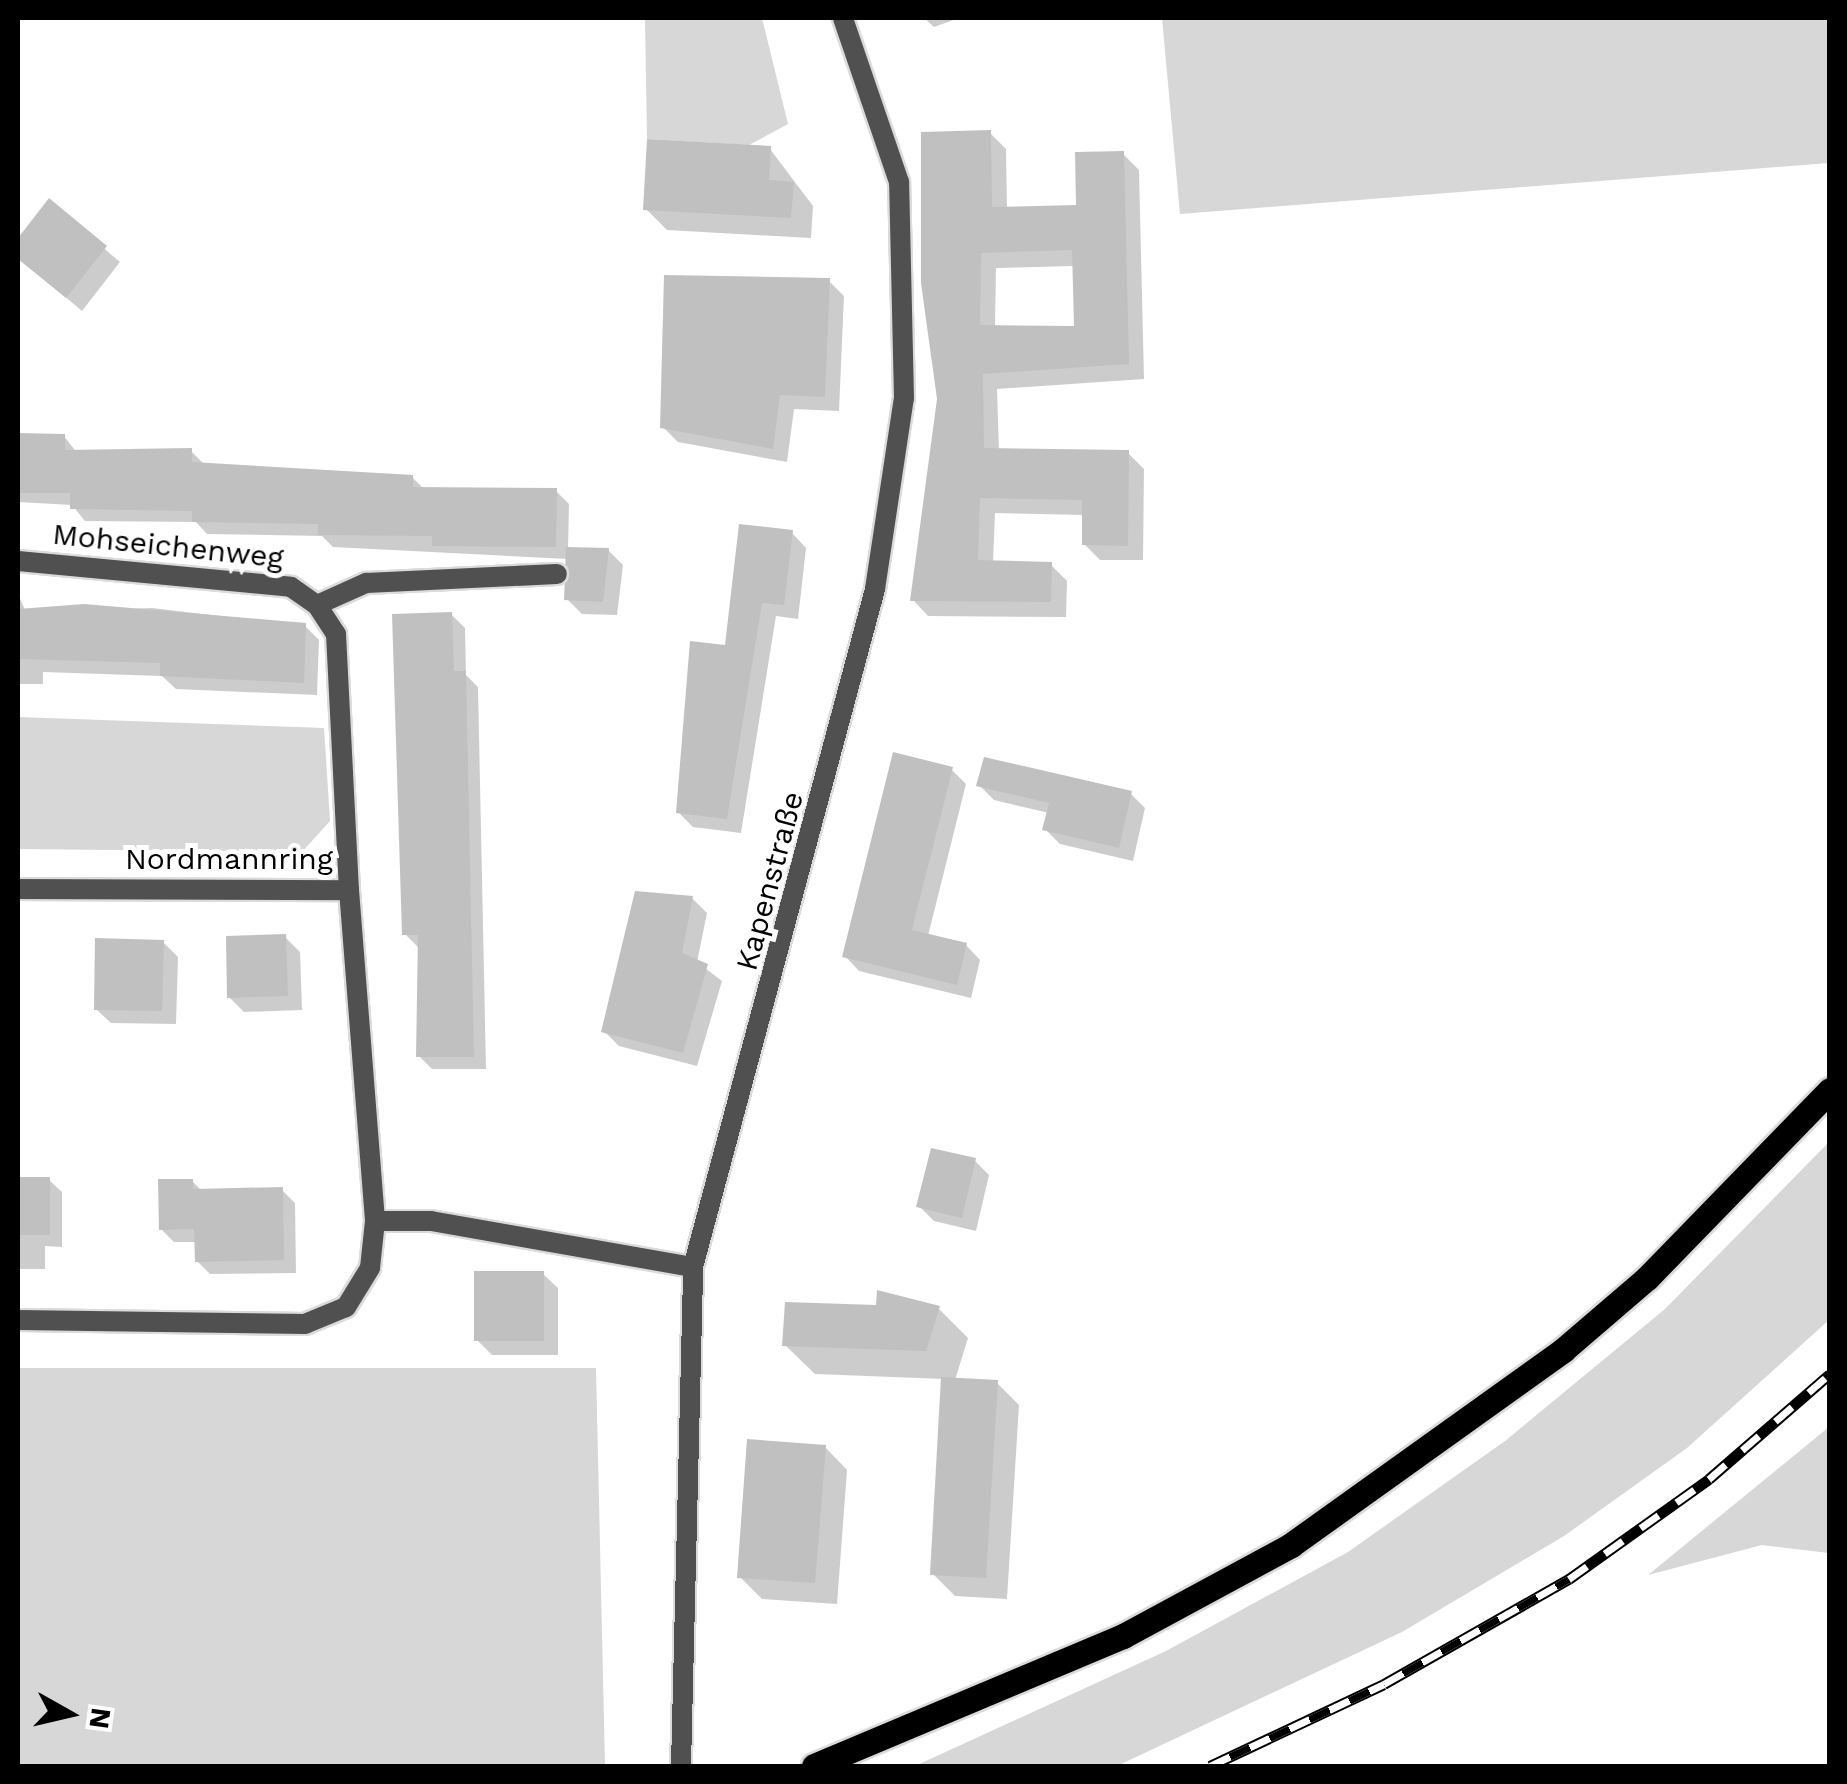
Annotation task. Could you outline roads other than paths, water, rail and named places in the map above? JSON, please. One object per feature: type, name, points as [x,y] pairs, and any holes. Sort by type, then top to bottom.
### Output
[{"type":"main road","points":[[814,1766],[1124,1636],[1291,1546],[1564,1350],[1830,1090]]},
{"type":"street","name":"Kapenstraße","points":[[681,1766],[693,1267],[875,589],[904,398],[899,182],[843,18]]},
{"type":"street","name":"Mohseichenweg","points":[[18,560],[291,588],[317,605]]},
{"type":"street","points":[[348,890],[336,634],[317,605],[366,583],[557,574]]},
{"type":"street","name":"Nordmannring","points":[[18,889],[348,890],[375,1221],[370,1268],[346,1307],[305,1324],[18,1320]]},
{"type":"street","points":[[375,1221],[431,1221],[693,1267]]},
{"type":"railway","points":[[1210,1766],[1384,1684],[1569,1579],[1709,1479],[1830,1374]]}]
